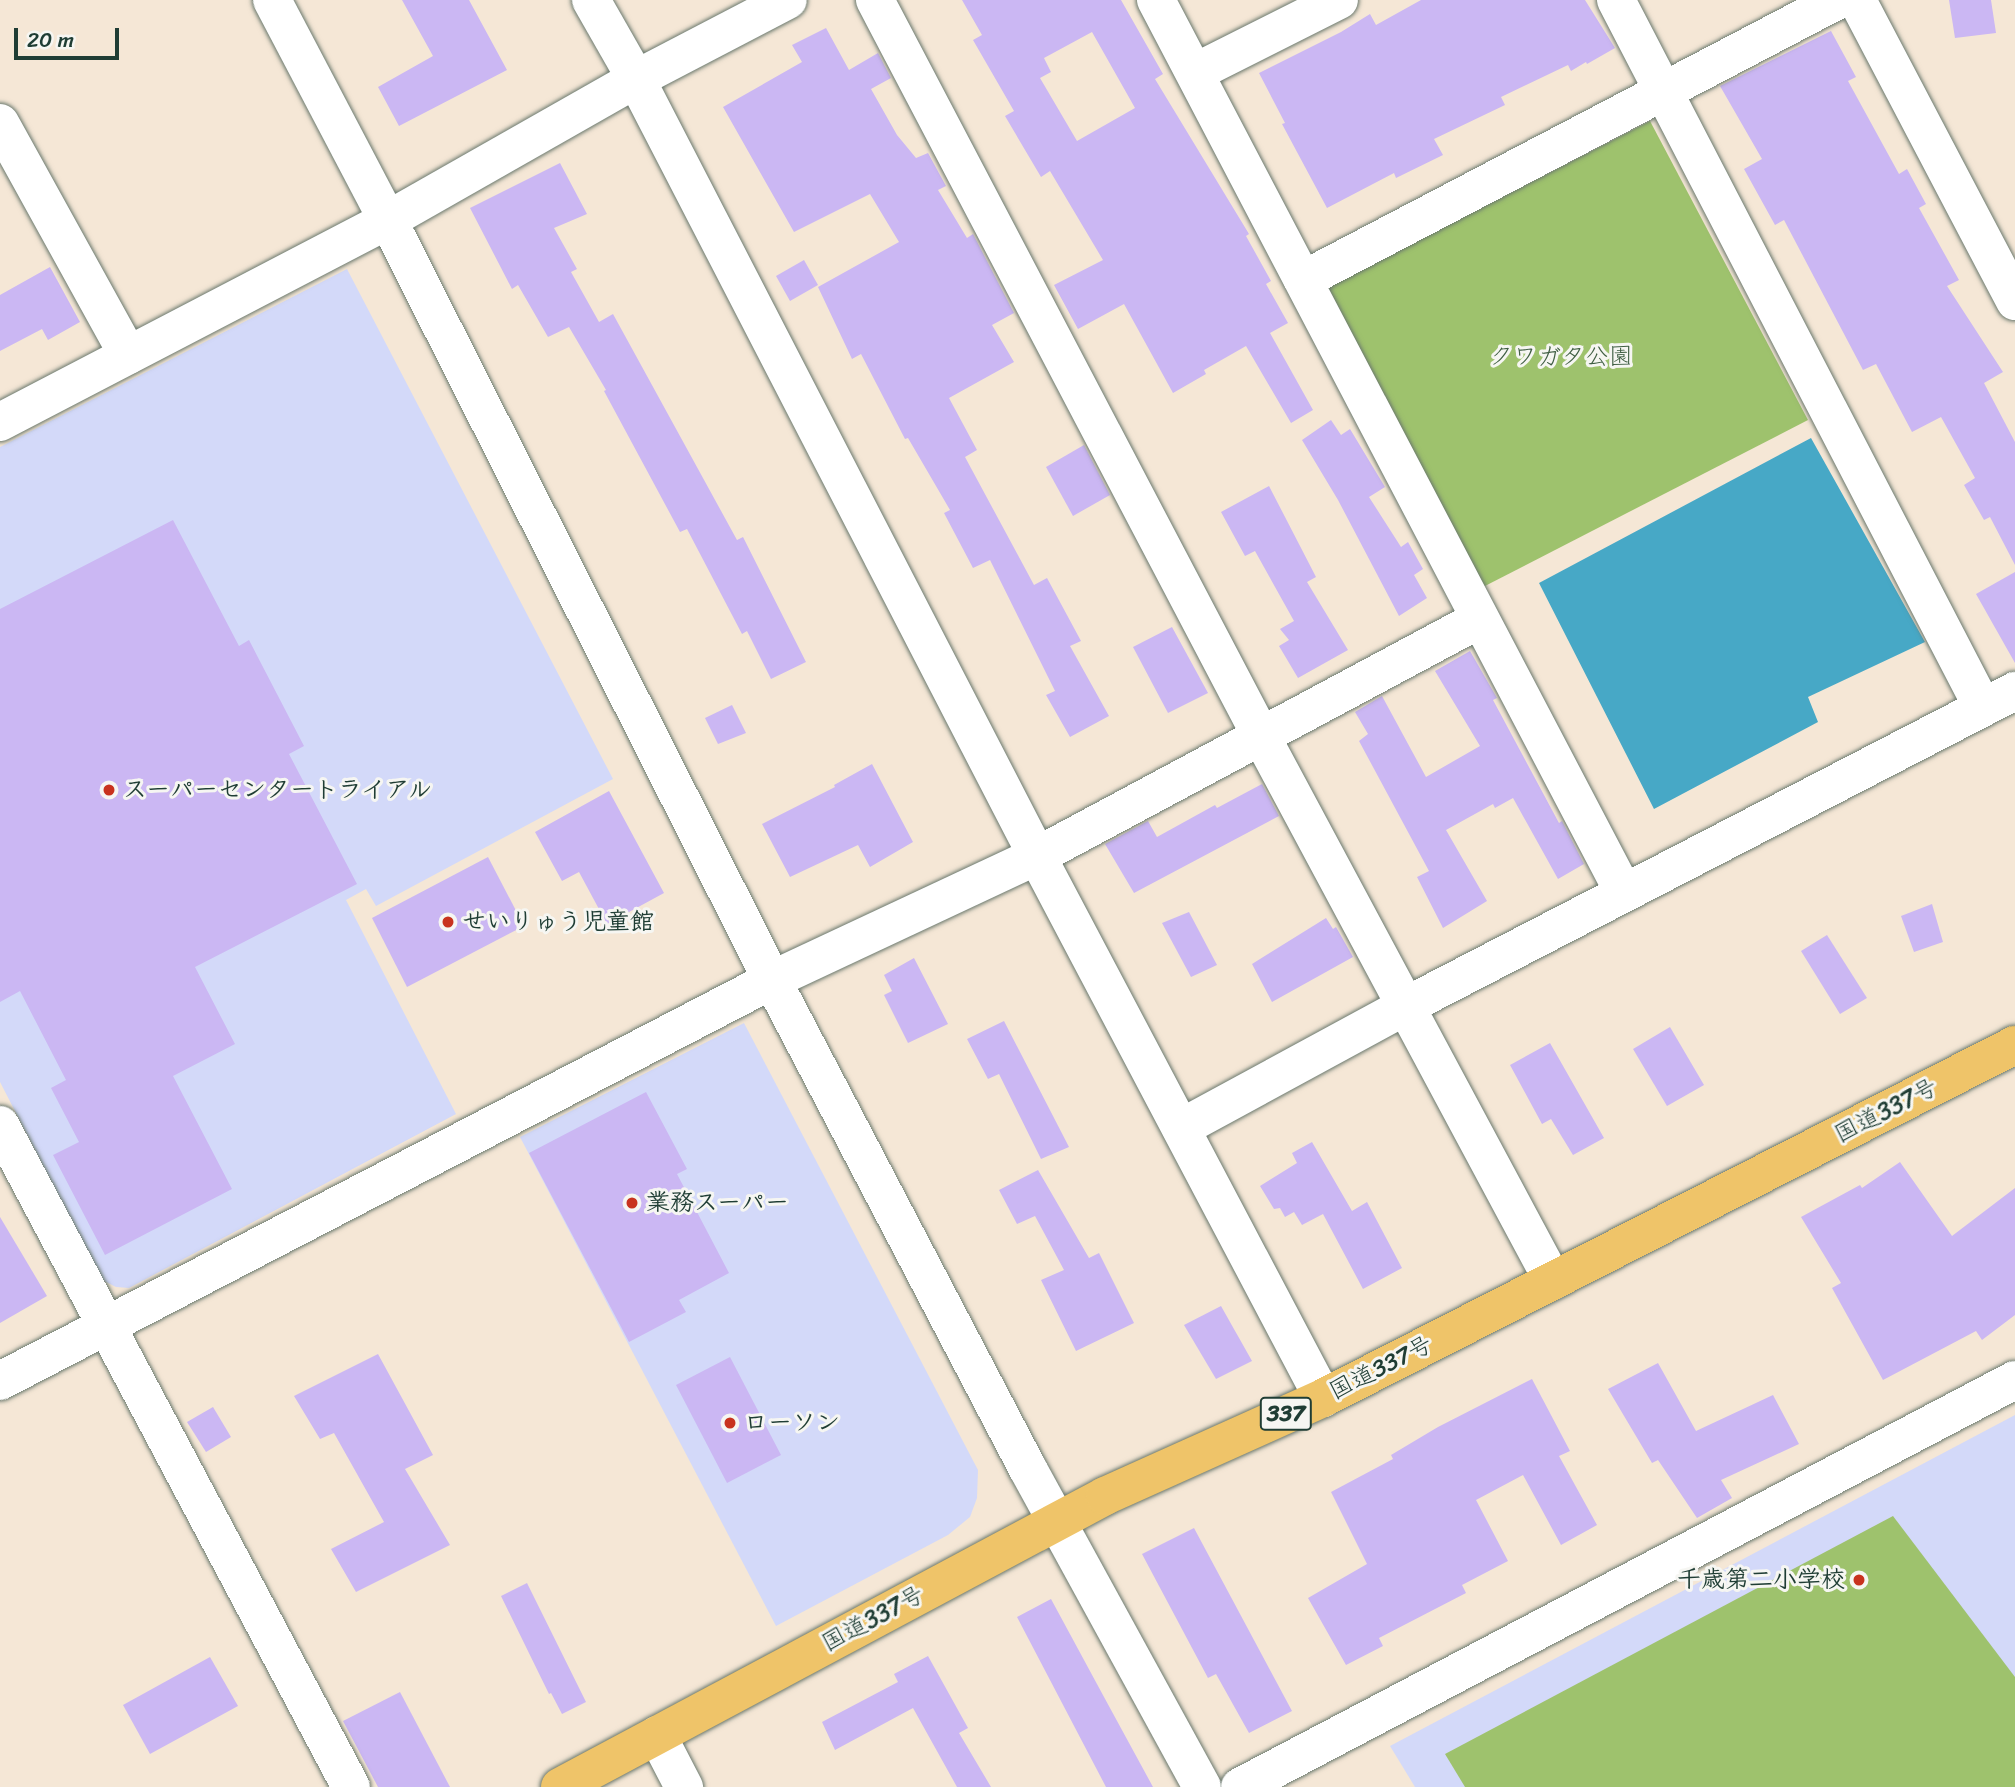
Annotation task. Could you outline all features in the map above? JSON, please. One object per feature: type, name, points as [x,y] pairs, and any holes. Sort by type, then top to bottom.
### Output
[{"type":"highway","name":"国道337号","points":[[560,1787],[1105,1496],[1323,1398],[2015,1045]]},
{"type":"street","points":[[272,0],[387,220],[772,980],[1057,1521],[1202,1787]]},
{"type":"street","points":[[591,0],[636,79],[1037,856],[1323,1398]]},
{"type":"street","points":[[0,422],[387,220],[636,79],[788,0]]},
{"type":"street","points":[[874,0],[1261,736],[1553,1281]]},
{"type":"street","points":[[1156,0],[1196,72],[1478,620],[1624,893]]},
{"type":"street","points":[[1196,72],[1339,0]]},
{"type":"street","points":[[1181,1128],[1406,1006],[1999,700],[1664,93],[1616,0]]},
{"type":"street","points":[[1303,280],[1838,0]]},
{"type":"street","points":[[1857,0],[2015,301]]},
{"type":"street","points":[[1,129],[128,355]]},
{"type":"street","points":[[0,1381],[772,980],[1037,856],[1478,620]]},
{"type":"street","points":[[0,1125],[104,1327],[351,1787]]},
{"type":"street","points":[[1240,1787],[2015,1380]]},
{"type":"street","points":[[657,1735],[684,1787]]},
{"type":"shaded area","points":[[347,269],[613,779],[376,906],[366,889],[346,900],[456,1114],[129,1288],[116,1287],[102,1280],[0,1082],[0,447]]},
{"type":"shaded area","points":[[744,1023],[978,1470],[977,1498],[970,1517],[948,1535],[776,1626],[520,1137]]},
{"type":"shaded area","name":"千歳第二小学校","points":[[2015,1415],[2015,1787],[1415,1787],[1390,1746]]},
{"type":"green space","name":"クワガタ公園","points":[[1650,121],[1808,420],[1483,587],[1328,287]]},
{"type":"green space","name":"千歳第二小学校","points":[[1893,1516],[2015,1677],[2015,1787],[1465,1787],[1445,1754]]},
{"type":"water","points":[[1811,438],[1925,642],[1808,697],[1818,722],[1654,809],[1539,583]]},
{"type":"building","points":[[402,0],[469,0],[507,70],[399,126],[378,87],[433,56]]},
{"type":"building","points":[[962,0],[1121,0],[1163,74],[1155,79],[1249,234],[1246,236],[1271,281],[1266,284],[1288,323],[1270,333],[1313,410],[1291,423],[1246,346],[1204,370],[1206,374],[1173,393],[1124,304],[1078,329],[1054,285],[1103,260],[1050,171],[1041,177],[1005,116],[1014,111],[973,40],[982,35]],"holes":[[[1092,32],[1135,108],[1077,141],[1040,78],[1051,72],[1044,58]]]},
{"type":"building","points":[[1421,0],[1585,0],[1615,48],[1571,71],[1568,65],[1501,97],[1505,105],[1434,139],[1443,155],[1396,178],[1394,173],[1327,208],[1282,124],[1285,123],[1259,73],[1341,32],[1370,14],[1376,25]]},
{"type":"building","points":[[1949,0],[1991,0],[1996,33],[1955,38]]},
{"type":"building","points":[[826,28],[849,70],[878,53],[891,78],[871,89],[897,135],[916,158],[928,153],[946,186],[938,190],[967,238],[973,234],[1014,313],[992,325],[1014,362],[949,398],[977,450],[965,457],[1034,585],[1047,578],[1081,641],[1070,646],[1109,716],[1070,737],[1046,695],[1055,691],[990,560],[973,568],[944,513],[950,510],[908,438],[905,439],[861,354],[852,359],[818,287],[899,242],[870,194],[794,232],[723,107],[802,62],[792,45]]},
{"type":"building","points":[[1831,31],[1856,77],[1848,81],[1899,174],[1907,169],[1926,204],[1919,208],[1959,280],[1947,286],[2003,372],[1984,383],[2015,442],[2015,565],[1990,517],[1984,520],[1964,485],[1975,478],[1941,417],[1912,432],[1876,364],[1863,370],[1784,220],[1775,225],[1744,169],[1762,159],[1720,86]]},
{"type":"building","points":[[560,163],[587,214],[554,228],[577,269],[571,272],[599,322],[613,314],[737,540],[743,537],[806,662],[771,679],[747,631],[742,634],[687,529],[680,532],[604,391],[606,390],[569,327],[548,337],[518,285],[512,289],[470,208]]},
{"type":"building","points":[[804,260],[818,285],[790,301],[776,276]]},
{"type":"building","points":[[50,267],[80,322],[48,340],[42,329],[0,351],[0,295]]},
{"type":"building","points":[[1331,420],[1341,435],[1350,429],[1385,487],[1369,497],[1401,547],[1408,542],[1423,569],[1414,575],[1427,598],[1399,616],[1338,500],[1302,440]]},
{"type":"building","points":[[1084,445],[1110,495],[1073,516],[1046,467]]},
{"type":"building","points":[[1269,486],[1316,577],[1307,582],[1348,650],[1298,678],[1279,646],[1289,640],[1280,629],[1294,621],[1255,551],[1245,556],[1221,512]]},
{"type":"building","points":[[173,520],[239,646],[249,640],[304,746],[289,754],[357,884],[195,967],[235,1044],[173,1076],[232,1189],[105,1255],[53,1155],[79,1142],[51,1088],[66,1080],[20,991],[0,1002],[0,609]]},
{"type":"building","points":[[2015,572],[2015,663],[1976,594]]},
{"type":"building","points":[[1172,627],[1208,693],[1168,713],[1133,647]]},
{"type":"building","points":[[1470,651],[1497,698],[1493,700],[1584,864],[1558,879],[1513,798],[1495,808],[1493,804],[1446,830],[1487,901],[1443,928],[1417,877],[1429,871],[1359,741],[1368,734],[1355,712],[1382,696],[1426,777],[1480,746],[1435,671]]},
{"type":"building","points":[[732,705],[746,733],[718,744],[705,718]]},
{"type":"building","points":[[872,764],[913,842],[870,867],[858,845],[790,877],[762,824],[835,787],[834,785]]},
{"type":"building","points":[[1262,784],[1279,816],[1134,893],[1105,844],[1148,821],[1157,837],[1215,805],[1217,808]]},
{"type":"building","points":[[609,791],[664,893],[607,924],[579,872],[562,881],[535,832]]},
{"type":"building","name":"せいりゅう児童館","points":[[488,857],[524,926],[407,987],[372,918]]},
{"type":"building","points":[[1932,904],[1943,942],[1914,952],[1901,916]]},
{"type":"building","points":[[1189,912],[1217,965],[1191,977],[1162,923]]},
{"type":"building","points":[[1326,918],[1333,929],[1336,927],[1353,957],[1272,1002],[1252,964]]},
{"type":"building","points":[[1827,935],[1867,998],[1840,1014],[1801,951]]},
{"type":"building","points":[[914,958],[948,1024],[908,1043],[884,995],[892,991],[884,975]]},
{"type":"building","points":[[1004,1021],[1069,1147],[1041,1159],[999,1074],[988,1079],[967,1039]]},
{"type":"building","points":[[1670,1027],[1704,1085],[1667,1106],[1633,1049]]},
{"type":"building","points":[[1550,1043],[1604,1138],[1573,1155],[1551,1119],[1542,1124],[1510,1065]]},
{"type":"building","points":[[646,1092],[687,1169],[677,1174],[729,1273],[679,1300],[686,1312],[629,1342],[529,1153]]},
{"type":"building","points":[[1312,1142],[1352,1211],[1367,1202],[1402,1268],[1363,1289],[1323,1214],[1302,1225],[1294,1212],[1285,1217],[1280,1208],[1274,1209],[1260,1186],[1297,1163],[1292,1153]]},
{"type":"building","points":[[1900,1162],[1952,1236],[2015,1188],[2015,1315],[1982,1340],[1976,1331],[1883,1380],[1832,1288],[1841,1283],[1801,1217],[1860,1185],[1862,1188]]},
{"type":"building","points":[[1038,1170],[1089,1258],[1099,1253],[1134,1323],[1076,1351],[1041,1280],[1064,1270],[1035,1216],[1017,1224],[999,1190]]},
{"type":"building","points":[[0,1217],[47,1296],[0,1323]]},
{"type":"building","points":[[1221,1306],[1252,1361],[1216,1379],[1184,1325]]},
{"type":"building","points":[[378,1354],[433,1455],[405,1469],[450,1545],[356,1592],[331,1549],[384,1522],[334,1433],[320,1439],[294,1396]]},
{"type":"building","points":[[730,1357],[781,1455],[727,1483],[676,1385]]},
{"type":"building","points":[[1658,1363],[1696,1431],[1773,1395],[1799,1444],[1721,1480],[1732,1498],[1697,1518],[1658,1460],[1652,1463],[1608,1389]]},
{"type":"building","points":[[1532,1379],[1570,1451],[1559,1456],[1597,1525],[1561,1545],[1523,1475],[1476,1500],[1508,1561],[1462,1585],[1466,1593],[1379,1638],[1383,1646],[1346,1665],[1308,1598],[1367,1564],[1331,1492],[1393,1459],[1391,1455],[1438,1427]]},
{"type":"building","points":[[213,1407],[231,1437],[206,1452],[187,1422]]},
{"type":"building","points":[[1194,1528],[1292,1711],[1249,1733],[1216,1674],[1208,1678],[1142,1554]]},
{"type":"building","points":[[527,1583],[586,1702],[562,1714],[551,1693],[549,1694],[501,1596]]},
{"type":"building","points":[[1051,1599],[1153,1787],[1106,1787],[1017,1617]]},
{"type":"building","points":[[928,1656],[968,1728],[959,1733],[991,1787],[957,1787],[913,1708],[835,1750],[822,1722],[898,1682],[894,1674]]},
{"type":"building","points":[[210,1657],[238,1706],[150,1754],[123,1705]]},
{"type":"building","points":[[400,1692],[450,1787],[378,1787],[343,1721]]},
{"type":"place","name":"スーパーセンタートライアル","points":[[109,790]]},
{"type":"place","name":"せいりゅう児童館","points":[[448,922]]},
{"type":"place","name":"業務スーパー","points":[[632,1203]]},
{"type":"place","name":"ローソン","points":[[730,1423]]},
{"type":"place","name":"千歳第二小学校","points":[[1859,1580]]}]
